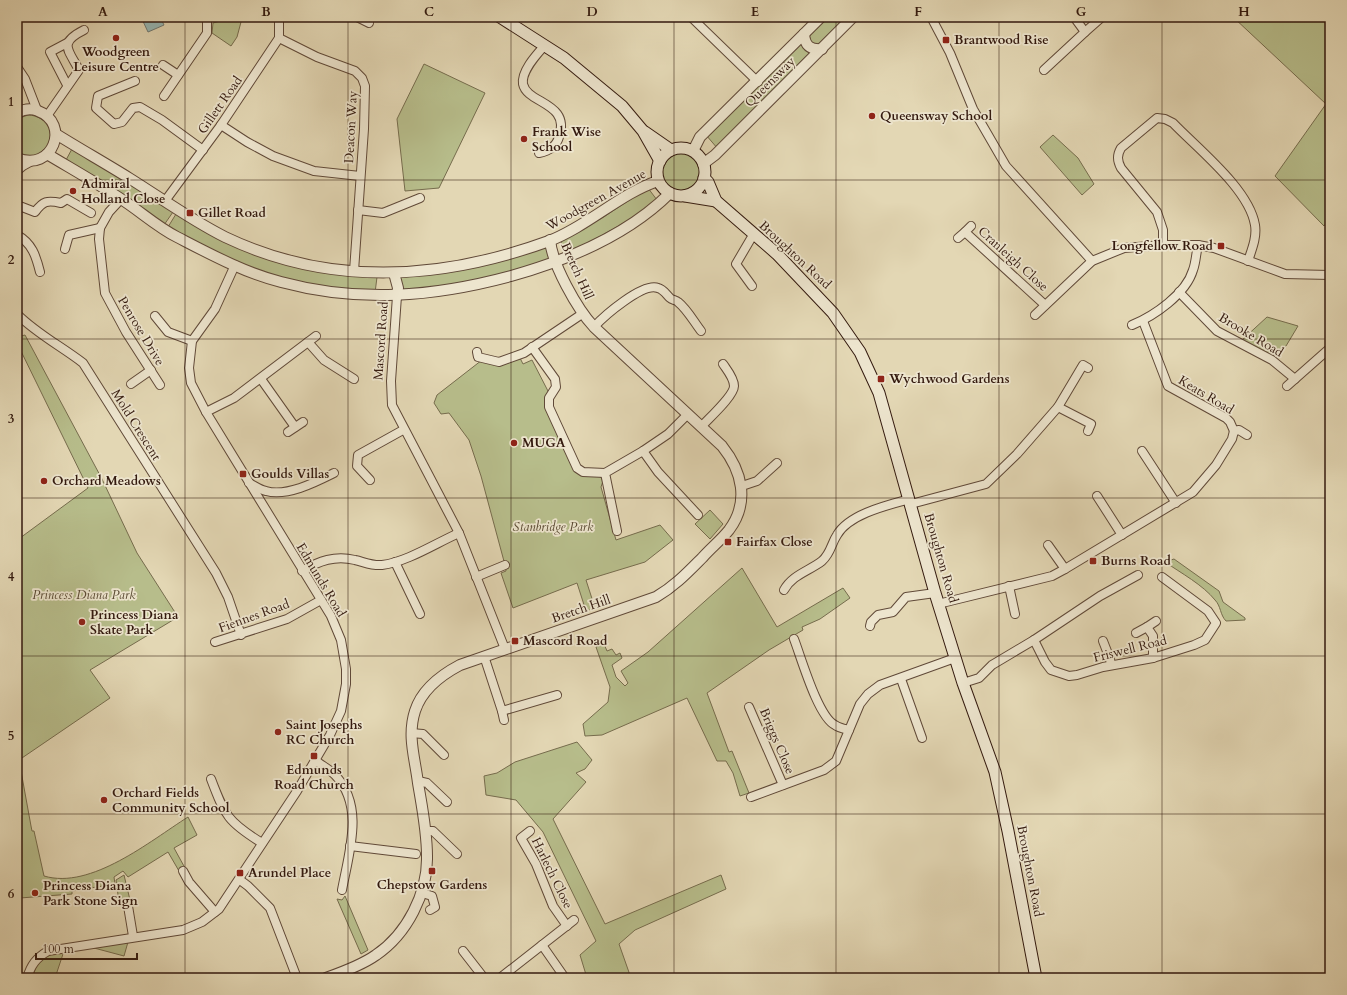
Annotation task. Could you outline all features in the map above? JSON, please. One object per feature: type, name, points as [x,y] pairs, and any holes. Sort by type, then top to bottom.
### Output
[{"type":"main road","points":[[500,17],[564,58],[622,106],[643,131],[660,161]]},
{"type":"main road","points":[[643,131],[671,150]]},
{"type":"main road","points":[[685,196],[697,190],[704,178],[703,164],[693,151],[682,148],[671,150],[660,161],[657,171],[658,181],[670,193],[685,196],[716,201]]},
{"type":"main road","points":[[704,178],[708,182],[716,201]]},
{"type":"main road","name":"Broughton Road","points":[[716,201],[753,235],[777,254],[823,301],[860,352],[879,393],[938,604],[963,684],[995,772],[1008,831],[1036,978]]},
{"type":"street","points":[[164,96],[207,34],[207,17]]},
{"type":"street","points":[[279,17],[279,38]]},
{"type":"street","points":[[357,17],[369,23]]},
{"type":"street","points":[[691,17],[758,82]]},
{"type":"street","name":"Queensway","points":[[703,164],[715,155],[853,17]]},
{"type":"street","points":[[931,17],[950,53],[973,109],[1006,166],[1092,261]]},
{"type":"street","points":[[1074,17],[1085,32]]},
{"type":"street","points":[[1044,70],[1102,17]]},
{"type":"street","name":"Queensway","points":[[693,151],[700,137],[758,82],[804,34],[817,18]]},
{"type":"street","points":[[67,85],[50,52],[67,43],[71,37],[84,30]]},
{"type":"street","points":[[804,34],[808,46],[811,48],[822,49]]},
{"type":"street","name":"Gillett Road","points":[[165,201],[221,125],[279,38]]},
{"type":"street","name":"Deacon Way","points":[[279,38],[317,57],[355,71],[362,78],[366,86],[354,271]]},
{"type":"street","points":[[47,116],[67,85],[79,70],[67,43]]},
{"type":"street","points":[[539,153],[547,151],[556,145],[560,135],[561,123],[557,114],[551,107],[527,92],[523,85],[524,76],[545,45]]},
{"type":"street","points":[[163,65],[178,75]]},
{"type":"street","points":[[17,67],[25,79],[30,93],[24,111],[47,116],[56,134],[52,148],[47,154],[40,159],[22,166],[17,171]]},
{"type":"street","points":[[135,81],[98,96],[96,108],[114,124],[122,122],[133,108],[140,107],[162,120],[203,150]]},
{"type":"street","points":[[1163,245],[1163,230],[1157,212],[1121,168],[1118,161],[1118,154],[1121,148],[1157,118],[1165,119],[1173,123],[1238,189],[1251,211],[1255,226],[1254,239],[1248,261]]},
{"type":"street","points":[[221,125],[247,142],[273,156],[314,172],[360,176]]},
{"type":"street","name":"Woodgreen Avenue","points":[[56,134],[200,223],[250,248],[314,267],[354,271],[394,273],[437,270],[481,262],[550,240],[595,217],[646,185],[658,181]]},
{"type":"street","points":[[47,154],[121,199],[176,236],[235,265],[280,282],[341,294],[397,296],[455,290],[489,282],[556,262],[608,239],[633,224],[656,207],[670,193]]},
{"type":"street","points":[[17,158],[32,161]]},
{"type":"street","points":[[358,210],[383,213],[420,198]]},
{"type":"street","points":[[17,205],[35,212],[42,202],[49,200],[61,204],[67,199],[91,213]]},
{"type":"street","points":[[65,249],[69,235],[100,228],[106,216],[121,199]]},
{"type":"street","name":"Cranleigh Close","points":[[958,238],[971,226]]},
{"type":"street","name":"Penrose Drive","points":[[100,228],[99,239],[105,294],[126,332],[160,385]]},
{"type":"street","name":"Cranleigh Close","points":[[965,232],[1045,305]]},
{"type":"street","points":[[17,235],[25,239],[31,247],[40,272]]},
{"type":"street","points":[[752,286],[736,264],[753,235]]},
{"type":"street","name":"Bretch Hill","points":[[332,977],[376,955],[390,943],[407,922],[422,893],[428,857],[418,781],[411,747],[411,733],[415,710],[428,689],[448,671],[484,656],[656,597],[674,586],[729,530],[738,511],[742,486],[732,458],[582,314],[556,262],[550,240]]},
{"type":"street","points":[[1035,315],[1092,261],[1124,248],[1163,245],[1198,245],[1214,248],[1285,274],[1330,275]]},
{"type":"street","points":[[1132,325],[1143,321],[1168,304],[1179,292],[1193,272],[1198,245]]},
{"type":"street","name":"Edmunds Road","points":[[27,978],[32,964],[48,950],[132,936],[174,932],[187,929],[202,922],[215,912],[224,903],[240,880],[262,843],[297,791],[336,722],[342,706],[346,684],[346,669],[341,640],[331,616],[302,571],[206,412],[191,383],[189,368],[192,341],[215,309],[235,265]]},
{"type":"street","name":"Mascord Road","points":[[394,273],[398,288],[391,397],[394,412],[459,533],[505,649]]},
{"type":"street","points":[[594,327],[603,317],[622,303],[647,288],[654,287],[659,288],[670,298],[677,301],[701,331]]},
{"type":"street","name":"Brooke Road","points":[[1179,292],[1217,331],[1272,360],[1295,378]]},
{"type":"street","name":"Mold Crescent","points":[[17,314],[32,329],[66,349],[83,363],[216,573],[228,597],[241,635]]},
{"type":"street","points":[[477,357],[498,362],[524,353],[582,314]]},
{"type":"street","points":[[155,316],[168,332],[192,341]]},
{"type":"street","name":"Keats Road","points":[[1143,321],[1168,386],[1226,418],[1230,422],[1234,431],[1239,430],[1247,435]]},
{"type":"street","points":[[206,412],[234,398],[316,336]]},
{"type":"street","points":[[308,342],[324,360],[354,379]]},
{"type":"street","points":[[532,347],[555,379],[556,387],[549,398],[548,407],[577,468],[583,472],[605,473],[643,452],[668,434],[687,415]]},
{"type":"street","points":[[1287,386],[1330,348]]},
{"type":"street","points":[[701,427],[731,394],[734,387],[734,380],[723,364]]},
{"type":"street","points":[[784,590],[793,578],[817,565],[828,556],[836,535],[853,520],[866,513],[986,484],[1017,454],[1058,407],[1083,365],[1088,368]]},
{"type":"street","points":[[131,384],[151,370]]},
{"type":"street","points":[[261,379],[295,427]]},
{"type":"street","points":[[1058,407],[1091,424],[1088,431]]},
{"type":"street","points":[[288,432],[303,422]]},
{"type":"street","points":[[370,480],[357,466],[358,455],[403,430]]},
{"type":"street","points":[[938,604],[1052,576],[1065,569],[1176,504],[1193,492],[1216,465],[1232,439],[1234,431]]},
{"type":"street","points":[[1142,451],[1176,504]]},
{"type":"street","points":[[643,452],[658,472],[698,515]]},
{"type":"street","points":[[742,486],[757,481],[777,463]]},
{"type":"street","points":[[249,483],[267,491],[279,491],[304,487],[334,473]]},
{"type":"street","points":[[605,473],[617,531]]},
{"type":"street","points":[[1097,496],[1122,535]]},
{"type":"street","points":[[302,571],[315,563],[336,558],[373,565],[395,562],[459,533]]},
{"type":"street","points":[[1048,545],[1065,569]]},
{"type":"street","points":[[395,562],[420,614]]},
{"type":"street","points":[[476,577],[504,565]]},
{"type":"street","points":[[963,684],[979,678],[992,665],[1034,640],[1100,596],[1138,575]]},
{"type":"street","name":"Friswell Road","points":[[1034,640],[1045,662],[1051,670],[1059,674],[1077,675],[1111,665],[1153,658],[1205,640],[1216,623],[1208,611],[1162,577]]},
{"type":"street","points":[[1009,586],[1015,614]]},
{"type":"street","points":[[870,626],[871,622],[878,615],[893,612],[906,597],[935,592]]},
{"type":"street","name":"Fiennes Road","points":[[215,642],[241,635],[287,619],[321,600]]},
{"type":"street","points":[[1136,633],[1156,621]]},
{"type":"street","points":[[1147,627],[1153,636],[1153,658]]},
{"type":"street","points":[[794,639],[817,702],[826,718],[834,725],[850,730]]},
{"type":"street","points":[[1103,640],[1111,665]]},
{"type":"street","points":[[484,656],[504,720]]},
{"type":"street","points":[[751,797],[824,770],[836,761],[860,704],[868,694],[880,685],[901,679],[955,658]]},
{"type":"street","points":[[901,679],[922,738]]},
{"type":"street","points":[[502,711],[557,695]]},
{"type":"street","name":"Briggs Close","points":[[749,707],[783,785]]},
{"type":"street","points":[[411,733],[423,734],[444,755]]},
{"type":"street","points":[[315,760],[335,775],[348,793],[353,813],[350,846],[342,890]]},
{"type":"street","points":[[211,779],[226,815],[247,833],[262,843]]},
{"type":"street","points":[[418,781],[427,783],[447,802]]},
{"type":"street","points":[[425,831],[433,831],[457,854]]},
{"type":"street","name":"Harlech Close","points":[[530,831],[521,838],[536,864],[553,906],[566,926]]},
{"type":"street","points":[[350,846],[416,854]]},
{"type":"street","points":[[183,871],[190,882],[215,912]]},
{"type":"street","points":[[240,880],[270,908],[297,978]]},
{"type":"street","points":[[422,893],[432,896],[435,907],[430,910]]},
{"type":"street","points":[[128,906],[132,936]]},
{"type":"street","points":[[500,978],[574,920]]},
{"type":"street","points":[[542,945],[565,978]]},
{"type":"street","points":[[463,951],[484,978]]},
{"type":"green space","points":[[234,17],[239,18],[241,22],[237,37],[231,46],[212,33],[213,23]]},
{"type":"green space","points":[[826,17],[850,17],[821,46],[812,46],[809,35]]},
{"type":"green space","points":[[1233,17],[1330,17],[1330,217],[1324,226],[1275,176],[1326,104]]},
{"type":"green space","points":[[803,40],[814,53],[798,68],[794,65],[781,62]]},
{"type":"green space","points":[[424,64],[485,93],[439,188],[405,191],[397,119]]},
{"type":"green space","points":[[777,66],[793,68],[795,72],[718,149],[706,135]]},
{"type":"green space","points":[[28,115],[41,119],[50,128],[52,134],[50,146],[45,152],[33,157],[17,153],[17,119]]},
{"type":"green space","points":[[1053,135],[1078,158],[1094,184],[1082,195],[1040,147]]},
{"type":"green space","points":[[73,147],[173,212],[164,225],[66,160]]},
{"type":"green space","points":[[677,151],[685,151],[693,154],[699,160],[702,172],[699,184],[693,190],[685,193],[677,193],[669,190],[663,184],[660,176],[660,168],[663,160],[669,154]]},
{"type":"green space","points":[[648,188],[657,200],[613,229],[565,254],[560,239],[602,218]]},
{"type":"green space","points":[[176,214],[224,240],[377,277],[375,293],[303,284],[250,269],[225,258],[168,227]]},
{"type":"green space","points":[[547,244],[552,259],[507,275],[400,293],[399,278],[448,271]]},
{"type":"green space","points":[[1267,317],[1298,326],[1286,346],[1273,357],[1242,340]]},
{"type":"green space","name":"Princess Diana Park","points":[[25,335],[102,479],[137,553],[178,617],[90,670],[110,698],[19,760],[32,831],[34,831],[44,876],[62,878],[81,876],[100,870],[138,850],[188,817],[197,835],[174,848],[185,868],[183,871],[179,871],[168,852],[128,877],[123,871],[114,877],[115,884],[72,891],[72,894],[20,898],[17,888],[17,537],[20,538],[88,488],[17,343],[17,337]]},
{"type":"green space","name":"Stanbridge Park","points":[[520,358],[523,364],[532,360],[549,393],[547,398],[575,469],[601,477],[603,481],[601,487],[616,540],[660,525],[673,540],[645,562],[586,580],[595,608],[586,611],[577,583],[513,608],[501,573],[506,571],[505,565],[481,476],[469,440],[449,413],[441,414],[434,403],[437,395],[482,360],[497,365],[508,363]]},
{"type":"green space","points":[[710,510],[723,524],[710,539],[695,524]]},
{"type":"green space","points":[[1174,559],[1219,591],[1223,602],[1245,618],[1245,620],[1226,621],[1217,602],[1204,589],[1165,562]]},
{"type":"green space","points":[[742,568],[777,627],[843,588],[850,598],[820,619],[802,627],[803,630],[769,650],[707,693],[729,752],[732,751],[749,793],[740,796],[733,773],[726,761],[717,761],[687,698],[602,735],[585,736],[583,724],[608,702],[610,687],[596,647],[604,644],[607,651],[612,649],[616,655],[620,653],[622,658],[612,665],[616,677],[625,686],[628,683],[621,671],[648,652]]},
{"type":"green space","points":[[577,742],[592,760],[585,769],[576,773],[586,782],[553,819],[605,924],[721,875],[726,889],[635,930],[619,944],[631,978],[587,978],[580,955],[596,941],[543,832],[516,800],[486,795],[484,776],[497,773],[515,762]]},
{"type":"green space","points":[[124,875],[130,900],[119,902],[116,880]]},
{"type":"green space","points":[[345,896],[368,950],[361,954],[337,899],[342,900]]},
{"type":"green space","points":[[128,942],[124,956],[94,948]]},
{"type":"green space","points":[[64,951],[55,978],[34,978],[34,972],[39,962],[48,956]]},
{"type":"water","points":[[141,17],[160,17],[164,25],[148,32]]},
{"type":"place","name":"Woodgreen Leisure Centre","points":[[116,38]]},
{"type":"place","name":"Brantwood Rise","points":[[946,40]]},
{"type":"place","name":"Queensway School","points":[[872,116]]},
{"type":"place","name":"Frank Wise School","points":[[524,139]]},
{"type":"place","name":"Admiral Holland Close","points":[[73,191]]},
{"type":"place","name":"Gillet Road","points":[[190,213]]},
{"type":"place","name":"Longfellow Road","points":[[1221,246]]},
{"type":"place","name":"Wychwood Gardens","points":[[881,379]]},
{"type":"place","name":"MUGA","points":[[514,443]]},
{"type":"place","name":"Goulds Villas","points":[[243,474]]},
{"type":"place","name":"Orchard Meadows","points":[[44,481]]},
{"type":"place","name":"Fairfax Close","points":[[728,542]]},
{"type":"place","name":"Burns Road","points":[[1093,561]]},
{"type":"place","name":"Princess Diana Skate Park","points":[[82,622]]},
{"type":"place","name":"Mascord Road","points":[[515,641]]},
{"type":"place","name":"Saint Josephs RC Church","points":[[278,732]]},
{"type":"place","name":"Edmunds Road Church","points":[[314,756]]},
{"type":"place","name":"Orchard Fields Community School","points":[[104,800]]},
{"type":"place","name":"Chepstow Gardens","points":[[432,871]]},
{"type":"place","name":"Arundel Place","points":[[240,873]]},
{"type":"place","name":"Princess Diana Park Stone Sign","points":[[35,893]]}]
